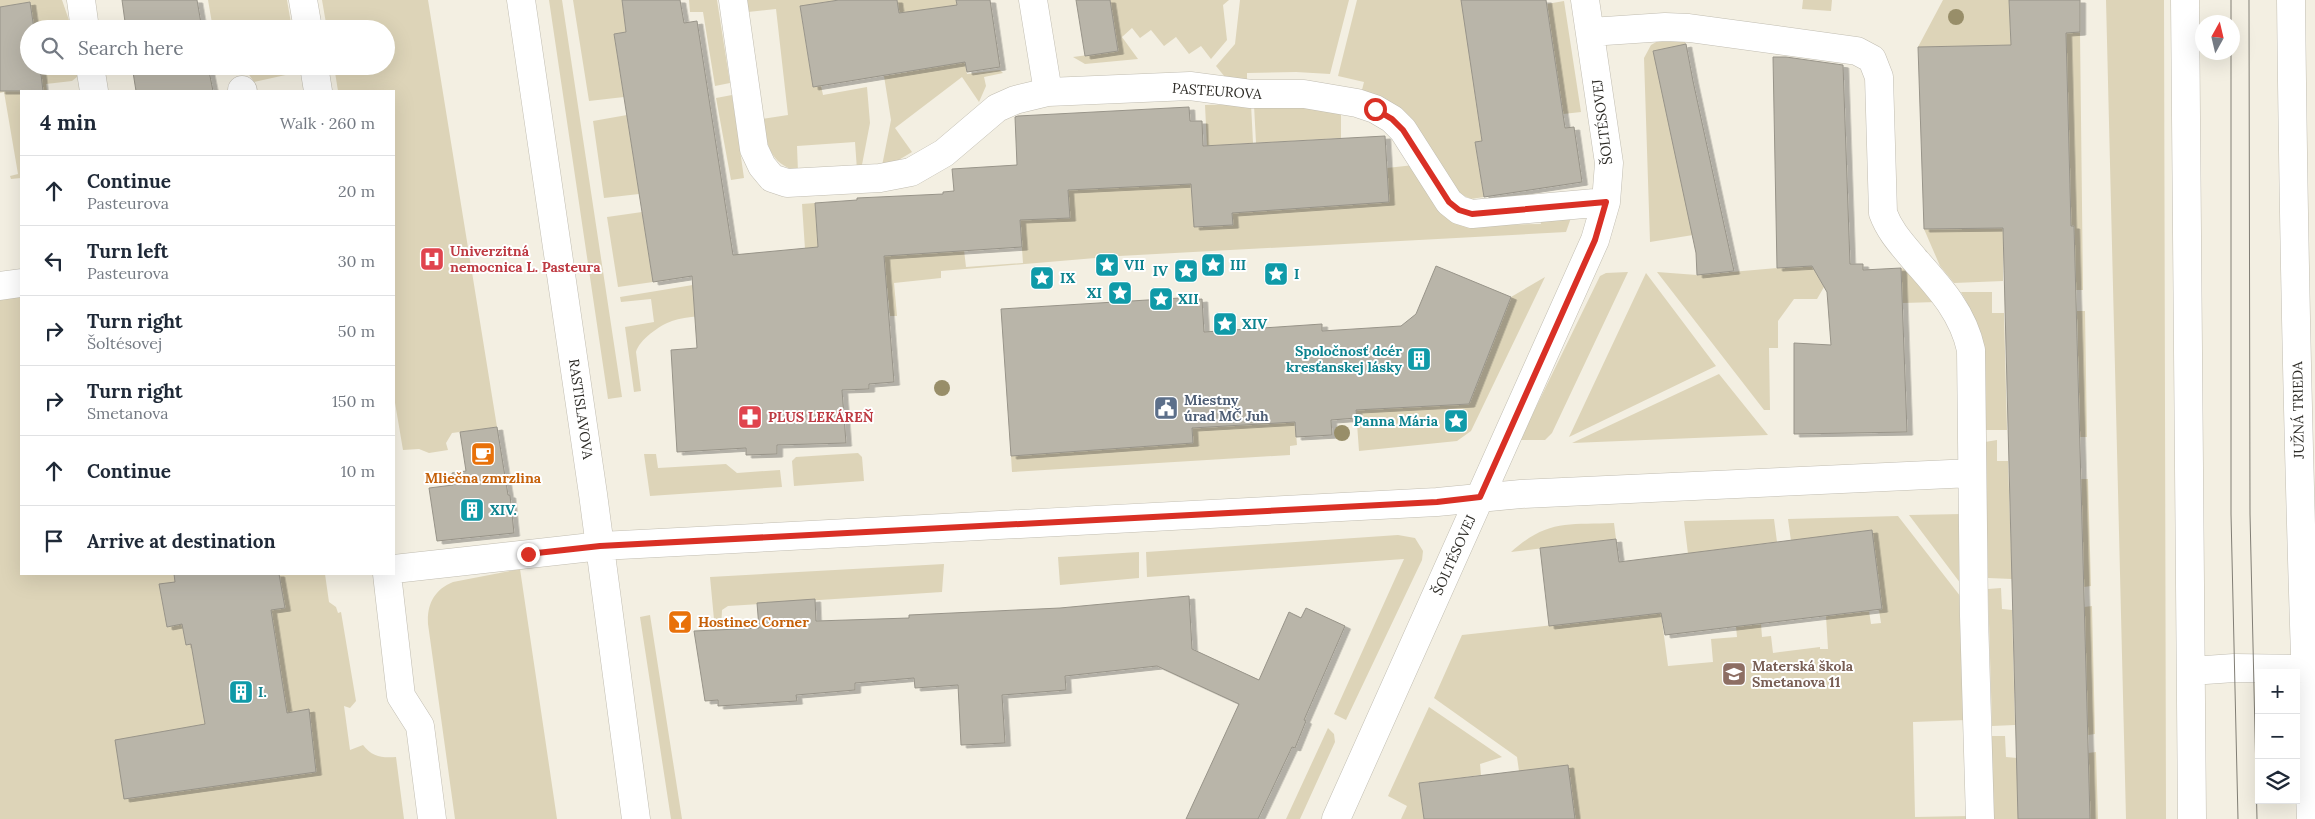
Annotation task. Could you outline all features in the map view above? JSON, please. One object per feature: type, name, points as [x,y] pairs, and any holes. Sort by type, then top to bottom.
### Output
[{"type":"street","points":[[81,0],[84,20]]},
{"type":"street","points":[[303,0],[306,20]]},
{"type":"street","name":"RASTISLAVOVA","points":[[521,0],[600,546],[636,819]]},
{"type":"street","name":"PASTEUROVA","points":[[733,0],[754,149],[762,166],[772,178],[787,183],[880,178],[911,172],[944,153],[997,108],[1015,100],[1048,92],[1190,86],[1252,94],[1304,94],[1329,97],[1375,109],[1392,119],[1403,130],[1449,202],[1459,210],[1472,214],[1606,202]]},
{"type":"street","points":[[1033,0],[1048,92]]},
{"type":"street","name":"ŠOLTÉSOVEJ","points":[[1336,819],[1595,240],[1606,202],[1609,163],[1585,0]]},
{"type":"street","points":[[2185,0],[2192,819]]},
{"type":"street","name":"JUŽNÁ TRIEDA","points":[[2291,0],[2293,218],[2304,669],[2311,819]]},
{"type":"street","points":[[1590,32],[1665,27],[1690,28],[1856,50],[1872,59],[1880,77],[1883,213],[1888,227],[1900,244],[1941,290],[1957,312],[1967,332],[1971,350],[1980,819]]},
{"type":"street","points":[[91,75],[94,90]]},
{"type":"street","points":[[315,75],[318,90]]},
{"type":"street","points":[[0,286],[20,283]]},
{"type":"street","points":[[395,569],[600,546],[1427,502],[1480,497],[1972,473]]},
{"type":"street","points":[[387,575],[401,696],[420,726],[432,819]]},
{"type":"street","points":[[2191,671],[2234,668],[2304,669]]},
{"type":"shaded area","points":[[0,0],[62,0],[69,20],[33,20],[30,2],[0,7]]},
{"type":"shaded area","points":[[208,0],[287,0],[290,20],[211,20]]},
{"type":"shaded area","points":[[322,0],[428,0],[497,427],[452,433],[446,443],[448,450],[429,453],[419,449],[403,450],[395,403],[395,90],[338,90],[335,75],[395,75],[395,20],[325,20]]},
{"type":"shaded area","points":[[549,0],[562,0],[622,397],[608,399]]},
{"type":"shaded area","points":[[573,0],[622,0],[626,32],[614,34],[624,97],[589,101]]},
{"type":"shaded area","points":[[689,0],[717,0],[730,83],[715,86],[703,12],[690,12]]},
{"type":"shaded area","points":[[746,0],[839,0],[800,7],[813,87],[821,86],[823,95],[867,87],[870,123],[861,170],[857,170],[855,142],[797,146],[798,172],[788,168],[775,158],[768,145],[762,119],[788,115],[776,9],[748,12]]},
{"type":"shaded area","points":[[897,0],[956,0],[967,74],[1000,70],[1003,73],[984,77],[986,86],[979,102],[962,77],[895,128],[912,152],[897,161],[882,166],[891,120],[884,76],[908,72]]},
{"type":"shaded area","points":[[1110,0],[1229,0],[1223,5],[1227,40],[1211,59],[1201,46],[1189,54],[1176,37],[1164,46],[1151,30],[1140,38],[1132,28],[1122,37],[1138,59],[1085,64],[1073,57],[1118,51]]},
{"type":"shaded area","points":[[1240,0],[1349,0],[1330,74],[1296,72],[1247,73],[1247,84],[1229,82],[1216,66],[1235,44]]},
{"type":"shaded area","points":[[1357,0],[1462,0],[1482,141],[1475,143],[1484,197],[1471,199],[1458,193],[1388,103],[1362,90],[1364,82],[1338,76]]},
{"type":"shaded area","points":[[1803,0],[1832,0],[1831,11],[1802,9]]},
{"type":"shaded area","points":[[1943,0],[2009,0],[2011,45],[1918,47]]},
{"type":"shaded area","points":[[2106,0],[2164,0],[2166,819],[2126,819]]},
{"type":"shaded area","points":[[1564,1],[1581,112],[1563,114],[1547,4]]},
{"type":"shaded area","points":[[2080,32],[2083,290],[2076,290],[2074,226],[2071,226],[2066,42],[2061,33]]},
{"type":"shaded area","points":[[1665,37],[1683,38],[1686,44],[1693,235],[1650,242],[1644,58],[1651,45]]},
{"type":"shaded area","points":[[23,75],[80,75],[72,81],[46,84],[47,90],[20,90],[20,178],[11,179],[10,176],[18,174],[4,92],[0,93],[0,88]]},
{"type":"shaded area","points":[[249,75],[286,75],[254,82]]},
{"type":"shaded area","points":[[732,95],[744,178],[731,180],[716,98]]},
{"type":"shaded area","points":[[1251,104],[1253,143],[1207,146],[1205,105]]},
{"type":"shaded area","points":[[1294,104],[1341,110],[1341,138],[1256,143],[1254,105]]},
{"type":"shaded area","points":[[627,115],[639,194],[604,198],[593,121]]},
{"type":"shaded area","points":[[1414,165],[1489,225],[1541,224],[1540,217],[1572,215],[1566,232],[1119,256],[941,271],[941,278],[894,283],[897,316],[890,316],[887,288],[826,295],[672,321],[651,334],[638,347],[636,352],[641,391],[634,392],[625,327],[654,322],[651,299],[621,302],[620,297],[717,281],[805,249],[802,204],[815,203],[819,260],[964,250],[966,267],[1023,263],[1018,192],[1191,184],[1232,213],[1389,202],[1387,168]]},
{"type":"shaded area","points":[[642,212],[653,282],[618,287],[607,217]]},
{"type":"shaded area","points":[[2003,228],[2003,281],[1954,283],[1940,266],[1924,229]]},
{"type":"shaded area","points":[[1812,265],[1824,287],[1817,299],[1794,299],[1778,321],[1778,348],[1769,348],[1770,410],[1764,410],[1657,272],[1697,275]]},
{"type":"shaded area","points":[[1901,268],[1909,271],[1937,302],[1869,304],[1868,302],[1902,300]]},
{"type":"shaded area","points":[[1628,272],[1552,433],[1545,440],[1520,440],[1600,276],[1606,273]]},
{"type":"shaded area","points":[[1646,273],[1716,366],[1569,437]]},
{"type":"shaded area","points":[[1545,277],[1471,431],[1457,441],[1359,451],[1356,410],[1469,404],[1511,297]]},
{"type":"shaded area","points":[[20,283],[20,575],[325,575],[329,602],[336,607],[338,613],[341,612],[356,701],[350,708],[344,706],[350,750],[363,745],[370,752],[378,756],[396,757],[404,819],[0,819],[0,286]]},
{"type":"shaded area","points":[[1961,292],[1992,292],[1992,313],[2004,313],[2007,430],[1984,430],[1980,342],[1970,309]]},
{"type":"shaded area","points":[[2077,311],[2085,311],[2087,437],[2080,437]]},
{"type":"shaded area","points":[[1719,374],[1768,435],[1572,443]]},
{"type":"shaded area","points":[[1295,422],[1297,445],[1290,446],[1290,455],[1012,472],[1011,456],[1193,443],[1192,428]]},
{"type":"shaded area","points":[[1997,440],[1997,461],[2008,461],[2012,579],[1988,578],[1985,442]]},
{"type":"shaded area","points":[[858,453],[862,457],[864,481],[794,486],[792,461],[796,457]]},
{"type":"shaded area","points":[[644,454],[656,454],[658,468],[726,464],[737,473],[780,470],[782,487],[650,496]]},
{"type":"shaded area","points":[[2081,479],[2088,479],[2091,586],[2084,587]]},
{"type":"shaded area","points":[[1962,514],[1964,588],[1909,515]]},
{"type":"shaded area","name":"Materská škola Smetanova 11","points":[[1898,516],[1964,601],[1967,720],[1913,722],[1915,817],[1969,816],[1969,819],[1575,819],[1519,771],[1517,757],[1434,698],[1462,635],[1627,617],[1660,606],[1668,666],[1713,662],[1711,639],[1737,637],[1736,626],[1761,624],[1762,637],[1771,636],[1773,653],[1820,647],[1820,649],[1828,649],[1826,616],[1869,611],[1871,624],[1881,623],[1879,610],[1882,609],[1872,530],[1791,541],[1788,519]]},
{"type":"shaded area","points":[[1774,519],[1777,542],[1688,554],[1684,521]]},
{"type":"shaded area","points":[[1614,523],[1616,539],[1511,552],[1524,541],[1548,529],[1571,524]]},
{"type":"shaded area","points":[[1398,535],[1415,538],[1423,551],[1422,560],[1346,720],[1334,714],[1404,559],[1147,577],[1146,552]]},
{"type":"shaded area","points":[[1139,552],[1139,578],[1060,585],[1058,557]]},
{"type":"shaded area","points":[[944,564],[942,592],[728,606],[722,610],[721,629],[715,630],[710,577]]},
{"type":"shaded area","points":[[520,569],[557,819],[455,819],[428,624],[430,604],[441,589],[453,582]]},
{"type":"shaded area","points":[[2001,588],[2002,609],[2012,610],[2015,725],[1992,726],[1988,589]]},
{"type":"shaded area","points":[[2092,606],[2095,734],[2088,735],[2084,607]]},
{"type":"shaded area","points":[[650,615],[682,819],[671,819],[640,617]]},
{"type":"shaded area","points":[[1429,707],[1502,757],[1480,764],[1481,775],[1419,783],[1424,819],[1401,819],[1407,806],[1388,796]]},
{"type":"shaded area","points":[[1328,728],[1334,734],[1335,742],[1300,819],[1286,819]]},
{"type":"shaded area","points":[[1992,736],[2005,736],[2006,757],[2017,758],[2018,819],[1992,819]]},
{"type":"shaded area","points":[[2096,752],[2098,819],[2090,819],[2088,753]]},
{"type":"building","points":[[122,0],[197,0],[200,20],[125,20]]},
{"type":"building","points":[[622,0],[680,0],[684,23],[697,21],[733,255],[818,247],[815,203],[857,200],[857,198],[943,194],[943,192],[954,191],[952,169],[1017,165],[1015,117],[1018,116],[1189,107],[1190,121],[1202,121],[1203,146],[1385,136],[1389,202],[1232,213],[1233,225],[1194,227],[1191,184],[1068,190],[1070,218],[1020,220],[1022,247],[884,256],[894,382],[869,384],[869,389],[842,390],[846,443],[777,445],[777,454],[746,455],[746,448],[677,452],[671,350],[697,348],[692,276],[653,282],[614,34],[626,32]]},
{"type":"building","points":[[839,0],[897,0],[899,13],[957,5],[956,0],[990,0],[1000,67],[967,72],[965,62],[813,87],[800,6]]},
{"type":"building","points":[[1076,0],[1110,0],[1118,51],[1085,56]]},
{"type":"building","points":[[1461,0],[1546,0],[1565,128],[1574,127],[1582,182],[1484,197],[1475,142],[1482,141]]},
{"type":"building","points":[[2009,0],[2080,0],[2080,32],[2066,33],[2071,226],[2074,226],[2090,819],[2018,819],[2003,228],[1924,229],[1918,47],[2011,45]]},
{"type":"building","points":[[30,2],[33,20],[20,20],[20,75],[41,75],[43,90],[0,91],[0,7]]},
{"type":"building","points":[[1686,44],[1734,271],[1697,275],[1696,253],[1653,51]]},
{"type":"building","points":[[1773,57],[1843,65],[1850,264],[1863,264],[1863,270],[1901,268],[1907,432],[1794,434],[1794,343],[1831,345],[1827,292],[1812,266],[1777,268]]},
{"type":"building","points":[[133,75],[210,75],[213,90],[136,90]]},
{"type":"building","points":[[1436,266],[1511,297],[1469,404],[1356,410],[1357,418],[1331,420],[1332,435],[1296,437],[1295,422],[1192,428],[1193,443],[1011,456],[1001,309],[1180,298],[1181,301],[1202,299],[1204,332],[1322,324],[1322,331],[1401,326],[1416,314]]},
{"type":"building","name":"XIV.","points":[[497,427],[508,495],[510,495],[514,533],[437,541],[429,488],[453,485],[452,473],[466,471],[460,432]]},
{"type":"building","points":[[1872,530],[1882,609],[1665,635],[1661,613],[1549,626],[1540,548],[1616,539],[1619,562]]},
{"type":"building","name":"I.","points":[[174,575],[279,575],[285,608],[271,610],[287,713],[309,709],[316,772],[124,799],[115,740],[205,724],[191,644],[186,645],[182,624],[167,627],[159,584],[175,582]]},
{"type":"building","points":[[1189,596],[1192,649],[1259,680],[1289,612],[1301,618],[1306,608],[1345,626],[1304,720],[1306,721],[1295,748],[1292,747],[1258,819],[1186,819],[1239,704],[1157,666],[1065,676],[1066,690],[1002,695],[1005,743],[961,745],[958,685],[915,688],[914,678],[855,683],[855,690],[796,695],[797,701],[718,706],[718,700],[705,701],[694,631],[759,628],[757,603],[815,599],[816,621],[909,618],[909,615],[1060,608]]},
{"type":"building","points":[[1568,765],[1575,819],[1424,819],[1419,783]]},
{"type":"tram line","points":[[2231,0],[2231,15]]},
{"type":"tram line","points":[[2249,0],[2250,514],[2257,819]]},
{"type":"tram line","points":[[2231,60],[2231,514],[2238,819]]},
{"type":"place","name":"Univerzitná nemocnica L. Pasteura","points":[[432,259]]},
{"type":"place","name":"VII","points":[[1107,265]]},
{"type":"place","name":"III","points":[[1213,265]]},
{"type":"place","name":"IV","points":[[1186,271]]},
{"type":"place","name":"I","points":[[1276,274]]},
{"type":"place","name":"IX","points":[[1042,278]]},
{"type":"place","name":"XI","points":[[1120,293]]},
{"type":"place","name":"XII","points":[[1161,299]]},
{"type":"place","name":"XIV","points":[[1225,324]]},
{"type":"place","name":"Spoločnosť dcér kresťanskej lásky","points":[[1419,359]]},
{"type":"place","name":"Miestny úrad MČ Juh","points":[[1166,408]]},
{"type":"place","name":"PLUS LEKÁREŇ","points":[[750,417]]},
{"type":"place","name":"Panna Mária","points":[[1456,421]]},
{"type":"place","name":"Mliečna zmrzlina","points":[[483,454]]},
{"type":"place","name":"XIV.","points":[[472,510]]},
{"type":"place","name":"Hostinec Corner","points":[[680,622]]},
{"type":"place","name":"Materská škola Smetanova 11","points":[[1734,674]]},
{"type":"place","name":"I.","points":[[241,692]]},
{"type":"route","points":[[528,554],[600,546],[1437,502],[1480,497],[1595,240],[1606,202],[1472,214],[1459,210],[1449,202],[1403,130],[1392,119],[1375,109]]}]
